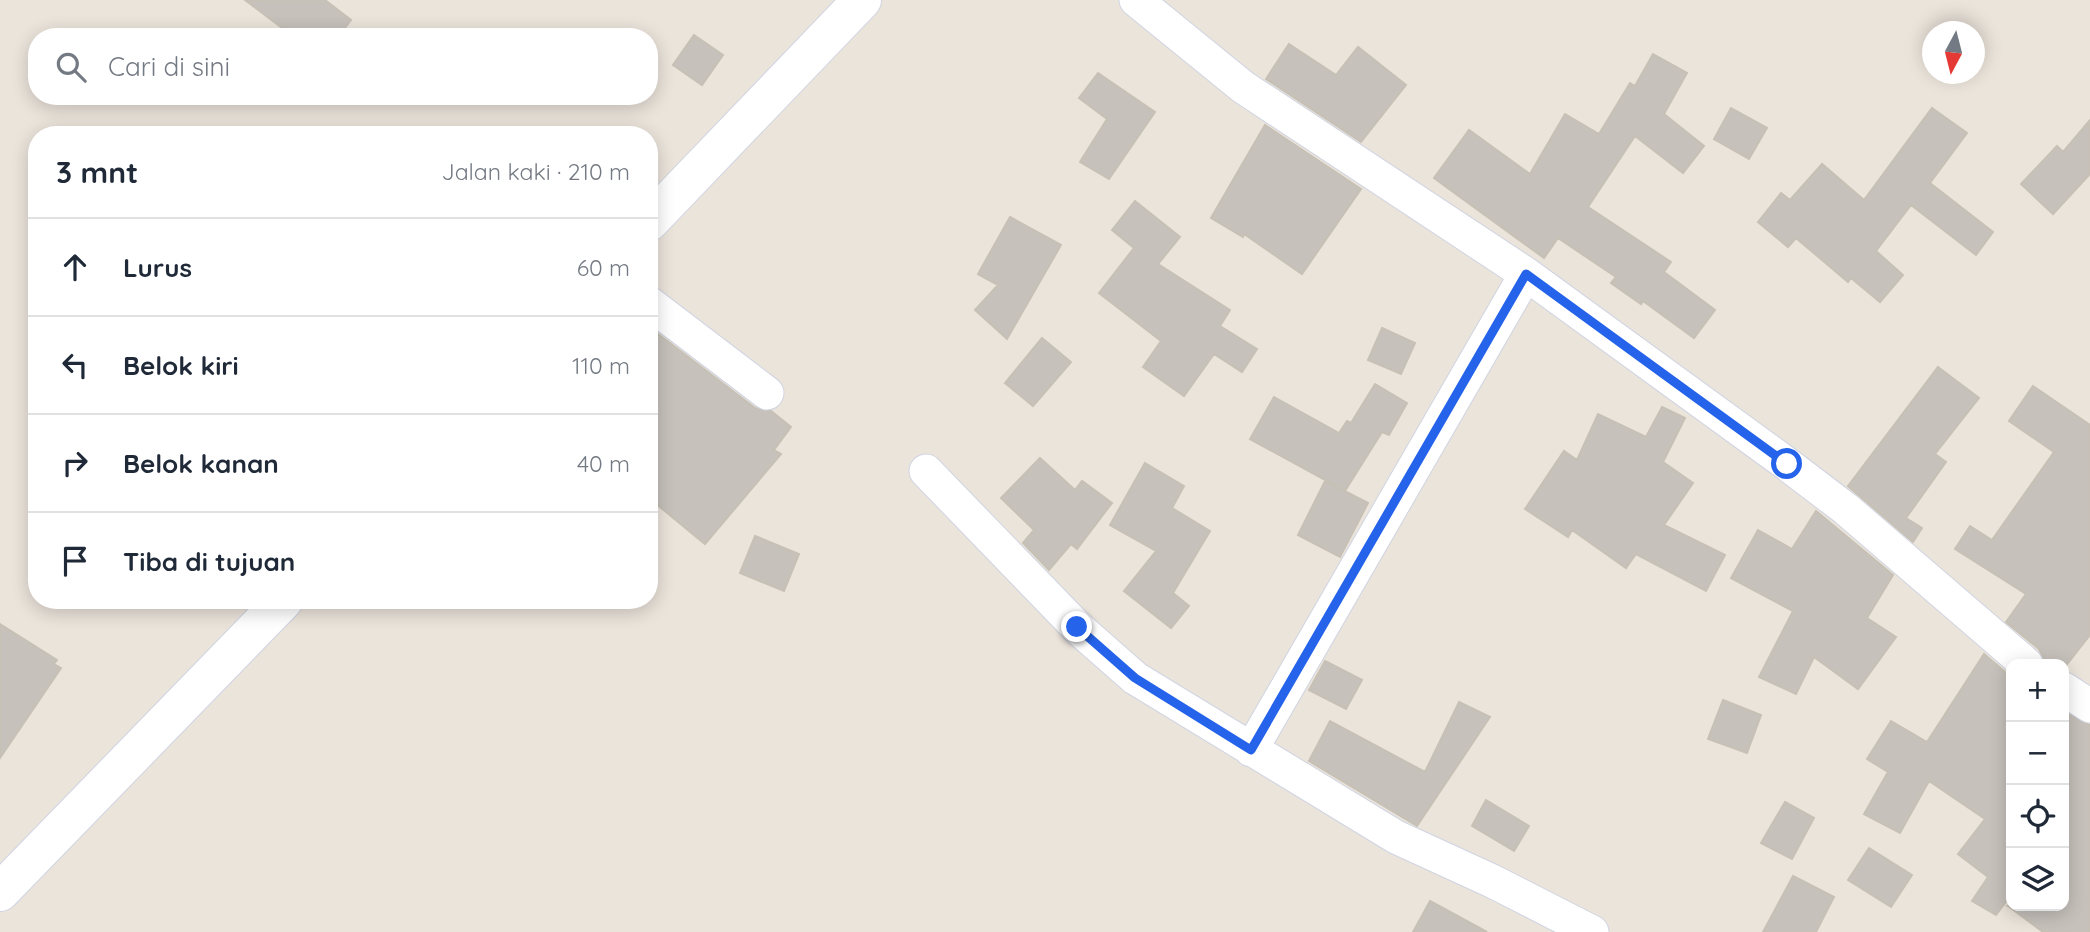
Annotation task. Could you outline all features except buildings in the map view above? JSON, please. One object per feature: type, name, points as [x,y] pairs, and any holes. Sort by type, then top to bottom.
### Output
[{"type":"street","points":[[658,213],[862,0]]},
{"type":"street","points":[[1136,0],[1244,88],[1526,274],[1846,509],[2020,659]]},
{"type":"street","points":[[1251,750],[1526,274]]},
{"type":"street","points":[[658,310],[767,393]]},
{"type":"street","points":[[926,471],[1107,656],[1135,678],[1396,837],[1504,886],[1592,932]]},
{"type":"street","points":[[0,892],[275,609]]},
{"type":"street","points":[[2069,692],[2090,706]]},
{"type":"route","points":[[1077,627],[1135,678],[1251,750],[1526,274],[1787,464]]}]
